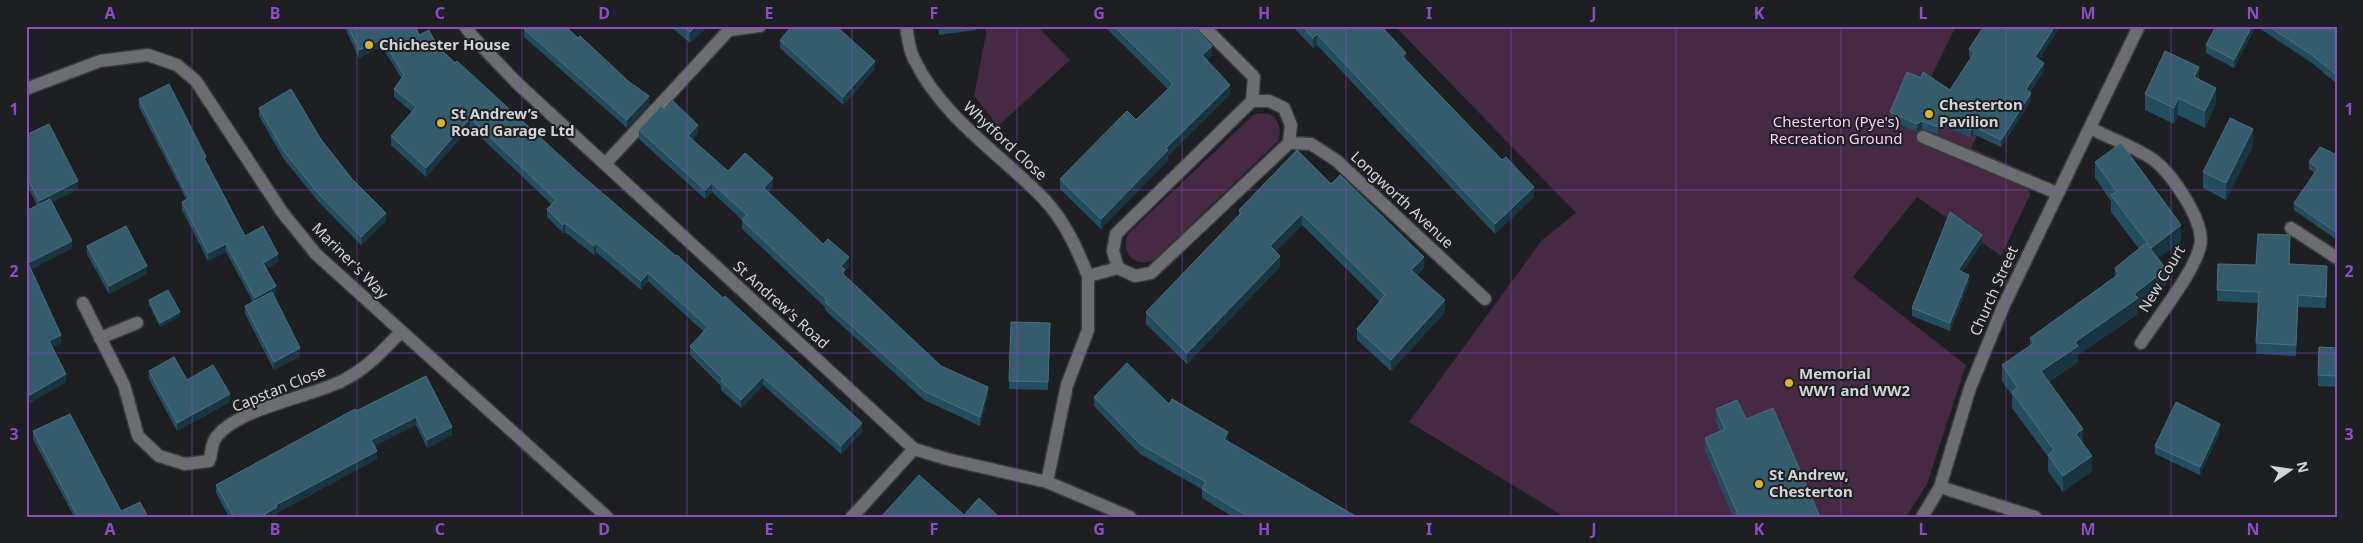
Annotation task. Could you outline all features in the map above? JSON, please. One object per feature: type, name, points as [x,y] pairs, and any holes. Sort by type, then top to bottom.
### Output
[{"type":"street","name":"St Andrew's Road","points":[[465,26],[472,37],[517,83],[914,449],[947,459],[1047,482],[1130,517]]},
{"type":"street","points":[[605,164],[729,30],[760,26]]},
{"type":"street","name":"Whytford Close","points":[[906,26],[913,58],[929,84],[948,109],[1044,199],[1065,226],[1079,252],[1088,276]]},
{"type":"street","points":[[1118,268],[1113,251],[1116,234],[1252,101],[1254,77],[1203,26]]},
{"type":"street","name":"Church Street","points":[[1940,487],[1970,388],[2003,307],[2139,26]]},
{"type":"street","name":"Mariner's Way","points":[[26,89],[100,61],[148,55],[177,65],[196,81],[282,212],[316,254],[607,517]]},
{"type":"street","points":[[1047,482],[1067,384],[1088,330],[1088,276],[1118,268],[1136,276],[1151,273],[1289,143],[1291,125],[1284,108],[1269,101],[1252,101]]},
{"type":"street","name":"New Court","points":[[2090,128],[2155,161],[2188,200],[2198,226],[2201,244],[2193,265],[2141,343]]},
{"type":"street","points":[[1923,137],[2057,193]]},
{"type":"street","name":"Longworth Avenue","points":[[1289,143],[1310,144],[1337,161],[1484,299]]},
{"type":"street","points":[[2291,228],[2337,258]]},
{"type":"street","name":"Capstan Close","points":[[83,303],[124,385],[138,436],[159,456],[185,464],[209,461],[217,436],[247,415],[341,382],[369,366],[401,332]]},
{"type":"street","points":[[100,338],[137,323]]},
{"type":"street","points":[[852,517],[914,449]]},
{"type":"street","points":[[1922,517],[1940,487],[2035,517]]},
{"type":"green space","points":[[985,26],[1037,26],[1070,60],[998,126],[974,96],[986,34]]},
{"type":"green space","name":"Chesterton (Pye's) Recreation Ground","points":[[1395,26],[1956,26],[1931,77],[1987,115],[1971,148],[2032,174],[2027,185],[2030,195],[2001,256],[1917,197],[1853,277],[1966,365],[1927,484],[1906,517],[1565,517],[1409,422],[1542,240],[1576,213]]},
{"type":"green space","points":[[1257,113],[1270,114],[1276,119],[1280,129],[1278,141],[1154,260],[1141,262],[1130,257],[1126,246],[1129,233]]},
{"type":"building","points":[[348,26],[415,26],[419,35],[429,30],[437,46],[455,63],[457,61],[580,174],[677,255],[723,298],[725,296],[862,423],[841,446],[763,377],[741,400],[690,346],[708,327],[648,273],[641,281],[596,243],[594,246],[565,223],[563,225],[547,209],[556,200],[470,118],[426,168],[391,136],[416,107],[394,89],[404,75],[382,39],[359,50]]},
{"type":"building","points":[[526,26],[565,26],[578,38],[580,36],[628,81],[649,96],[627,120],[524,29]]},
{"type":"building","points":[[684,26],[696,26],[690,32]]},
{"type":"building","points":[[792,26],[836,26],[875,61],[843,97],[780,40]]},
{"type":"building","points":[[1114,26],[1193,26],[1212,46],[1202,55],[1230,85],[1166,148],[1168,150],[1101,219],[1060,179],[1127,111],[1136,120],[1173,84]]},
{"type":"building","points":[[1302,26],[1376,26],[1378,29],[1381,26],[1406,53],[1402,56],[1502,160],[1506,157],[1534,187],[1495,224],[1317,34],[1313,38]]},
{"type":"building","points":[[1984,26],[2055,26],[2035,57],[2044,63],[2026,89],[2031,93],[2001,140],[1973,126],[1971,130],[1942,117],[1938,127],[1922,121],[1917,124],[1890,112],[1907,72],[1921,78],[1923,72],[1950,90],[1974,53],[1969,49]]},
{"type":"building","points":[[2216,26],[2252,26],[2234,60],[2206,45]]},
{"type":"building","points":[[2268,26],[2337,26],[2337,75],[2312,55]]},
{"type":"building","points":[[2165,51],[2199,67],[2194,77],[2216,88],[2205,111],[2178,98],[2174,108],[2145,94]]},
{"type":"building","points":[[169,84],[206,157],[204,158],[245,236],[263,226],[278,254],[263,263],[276,286],[255,298],[226,244],[208,253],[182,202],[189,198],[139,99]]},
{"type":"building","points":[[291,89],[320,138],[351,178],[386,213],[361,237],[317,192],[283,150],[259,108]]},
{"type":"building","points":[[673,101],[698,125],[688,136],[728,171],[745,153],[773,178],[764,188],[823,244],[828,239],[849,257],[841,266],[845,270],[842,273],[941,366],[988,387],[980,417],[924,391],[825,302],[827,300],[742,220],[747,215],[712,183],[705,190],[639,130],[661,106],[665,110]]},
{"type":"building","points":[[2230,118],[2253,129],[2226,183],[2203,172]]},
{"type":"building","points":[[49,124],[78,181],[39,201],[26,175],[26,135]]},
{"type":"building","points":[[2121,143],[2181,225],[2151,248],[2111,195],[2117,192],[2095,162]]},
{"type":"building","points":[[2320,147],[2337,155],[2337,233],[2294,203],[2318,168],[2309,162]]},
{"type":"building","points":[[1297,150],[1331,184],[1340,175],[1424,257],[1411,270],[1445,300],[1391,360],[1357,329],[1385,295],[1302,214],[1270,246],[1280,256],[1187,353],[1146,312],[1241,213],[1239,210]]},
{"type":"building","points":[[50,199],[72,241],[28,263],[61,335],[49,341],[66,374],[28,396],[26,394],[26,372],[29,371],[26,366],[26,211]]},
{"type":"building","points":[[1950,212],[1982,235],[1958,270],[1969,275],[1950,323],[1912,308]]},
{"type":"building","points":[[126,226],[147,266],[109,286],[87,246]]},
{"type":"building","points":[[2258,234],[2290,235],[2289,264],[2327,266],[2326,297],[2298,295],[2296,345],[2256,343],[2259,292],[2217,290],[2218,264],[2256,265]]},
{"type":"building","points":[[2146,243],[2166,269],[2134,294],[2138,298],[2075,342],[2078,346],[2041,371],[2083,429],[2076,434],[2092,456],[2063,476],[2048,455],[2054,450],[2012,392],[2018,388],[2002,365],[2034,343],[2030,338],[2119,274],[2115,268]]},
{"type":"building","points":[[168,290],[180,312],[160,323],[149,300]]},
{"type":"building","points":[[272,292],[300,348],[274,362],[245,306]]},
{"type":"building","points":[[1011,322],[1050,323],[1048,382],[1009,381]]},
{"type":"building","points":[[2319,347],[2337,348],[2337,376],[2318,375]]},
{"type":"building","points":[[174,357],[187,380],[213,365],[230,394],[177,423],[149,371]]},
{"type":"building","points":[[1127,363],[1169,404],[1172,399],[1228,432],[1224,439],[1357,517],[1249,517],[1202,489],[1206,482],[1140,444],[1094,397]]},
{"type":"building","points":[[426,376],[452,427],[427,440],[416,417],[371,440],[377,451],[276,505],[277,507],[260,517],[234,517],[216,485],[355,409],[356,411]]},
{"type":"building","name":"St Andrew, Chesterton","points":[[1737,400],[1746,419],[1773,408],[1820,517],[1763,517],[1763,515],[1758,517],[1739,517],[1705,438],[1725,429],[1716,409]]},
{"type":"building","points":[[2176,402],[2220,424],[2200,467],[2155,446]]},
{"type":"building","points":[[70,414],[121,511],[140,502],[148,517],[100,517],[99,515],[95,517],[78,517],[33,431]]},
{"type":"building","points":[[919,475],[964,515],[979,498],[999,517],[881,517]]},
{"type":"place","name":"Chichester House","points":[[369,45]]},
{"type":"place","name":"Chesterton Pavilion","points":[[1929,114]]},
{"type":"place","name":"St Andrew’s Road Garage Ltd","points":[[441,123]]},
{"type":"place","name":"Memorial WW1 and WW2","points":[[1789,383]]},
{"type":"place","name":"St Andrew, Chesterton","points":[[1759,484]]}]
